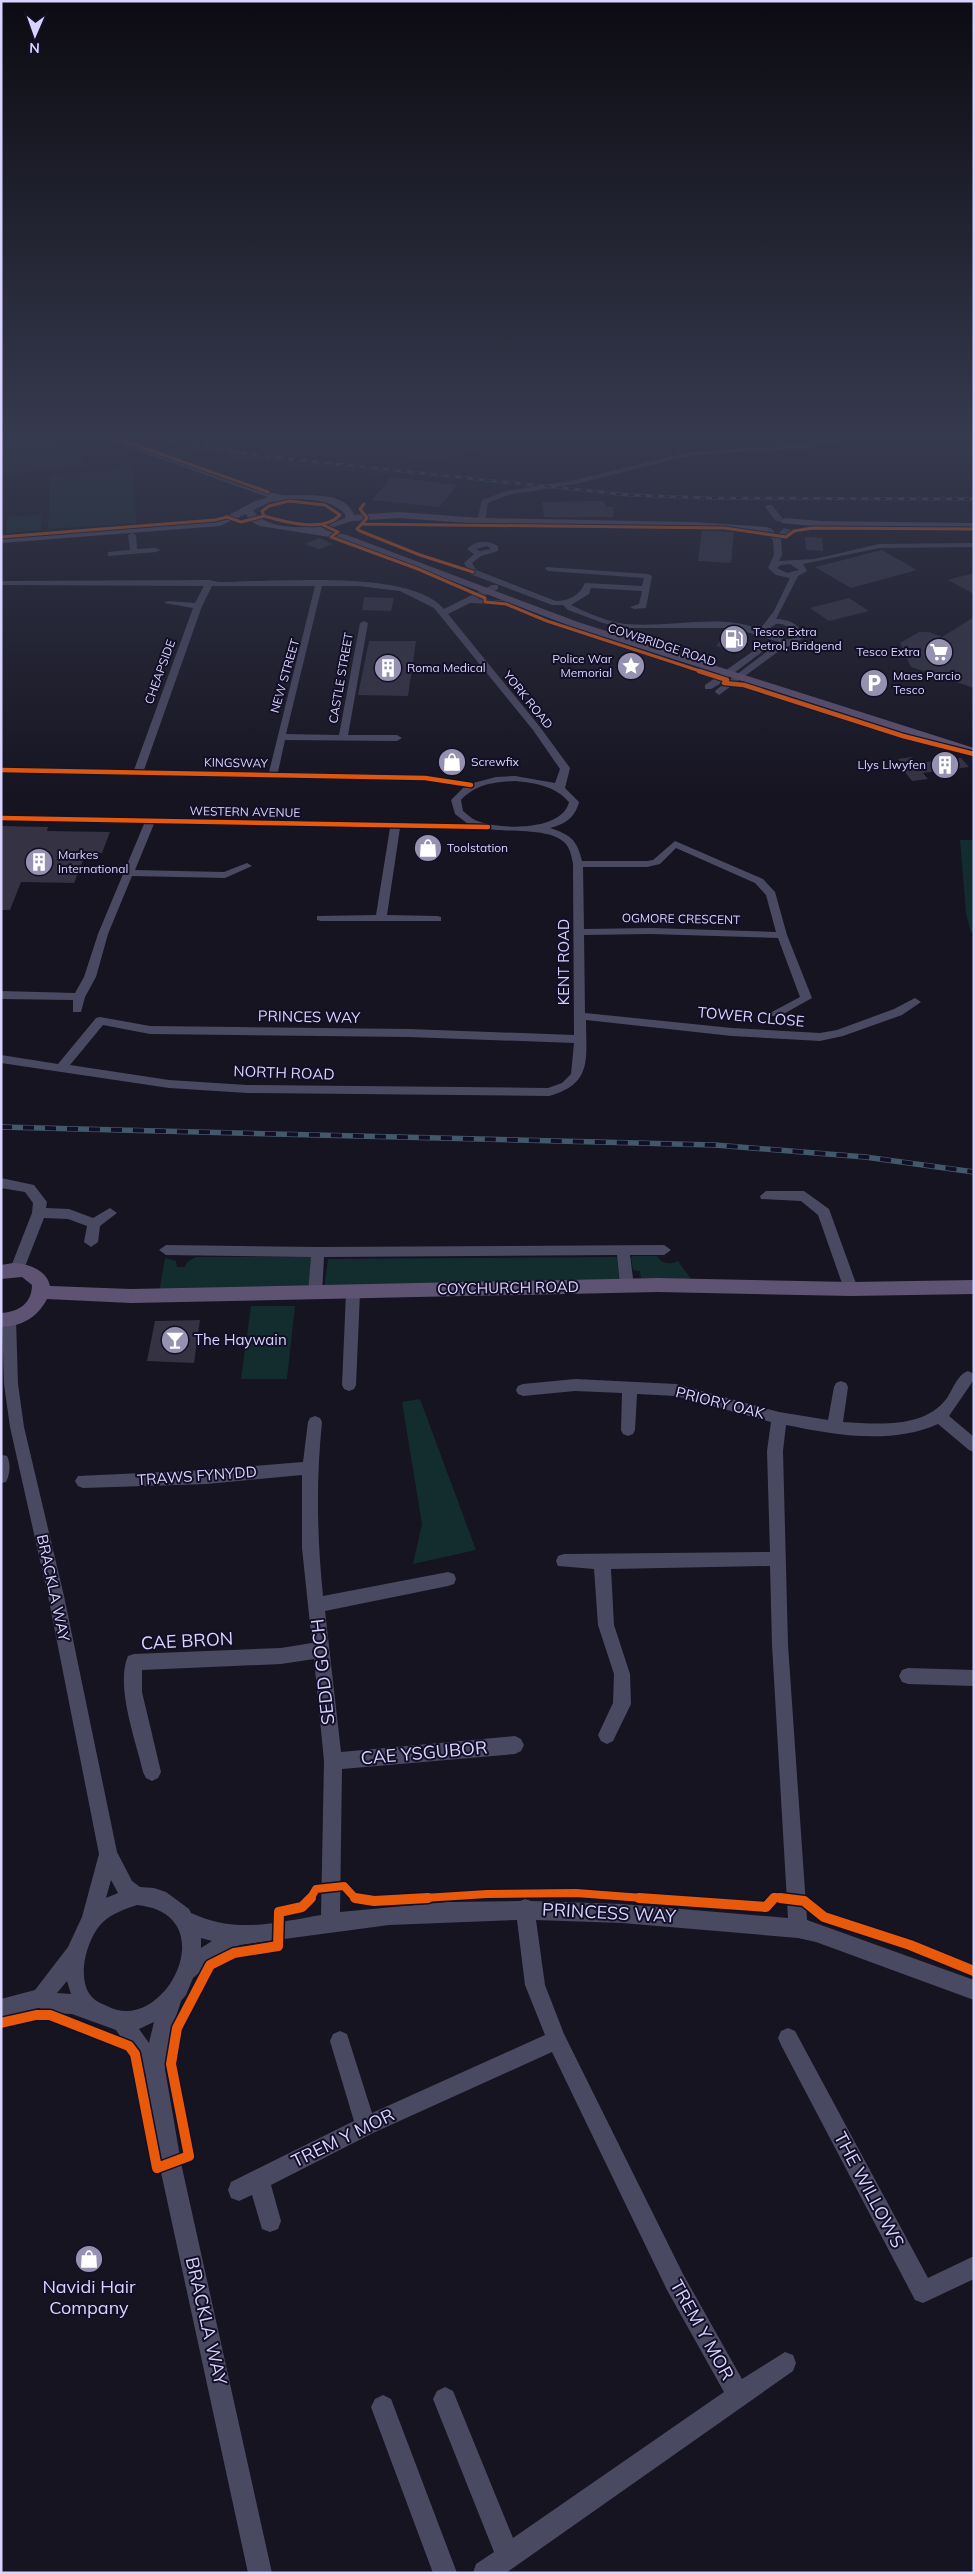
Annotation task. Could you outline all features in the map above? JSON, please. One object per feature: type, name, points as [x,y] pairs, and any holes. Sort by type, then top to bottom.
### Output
[{"type":"main road","name":"COWBRIDGE ROAD","points":[[395,555],[487,588],[601,625],[827,707],[843,709],[974,752]]},
{"type":"main road","name":"COWBRIDGE ROAD","points":[[408,555],[487,588],[515,603],[709,669],[736,673]]},
{"type":"main road","points":[[5,1320],[33,1308],[42,1292],[41,1283],[36,1276],[28,1271],[9,1270]]},
{"type":"main road","name":"COYCHURCH ROAD","points":[[42,1292],[131,1296],[627,1286],[851,1289],[974,1287]]},
{"type":"street","points":[[478,555],[468,563],[473,572],[555,603],[567,603],[586,592],[592,570]]},
{"type":"street","points":[[778,555],[802,568]]},
{"type":"street","points":[[778,555],[772,568],[784,581],[786,591]]},
{"type":"street","points":[[775,565],[815,561],[840,555]]},
{"type":"street","points":[[802,568],[815,561]]},
{"type":"street","points":[[779,574],[794,575],[802,573],[802,568]]},
{"type":"street","points":[[549,569],[592,570],[648,576],[643,606],[634,607]]},
{"type":"street","points":[[772,638],[764,630],[778,611],[794,575]]},
{"type":"street","points":[[1,583],[210,582],[358,584],[402,589],[414,593],[440,610]]},
{"type":"street","name":"CHEAPSIDE","points":[[138,773],[198,606],[210,582]]},
{"type":"street","name":"NEW STREET","points":[[272,775],[307,642],[319,584]]},
{"type":"street","points":[[588,585],[646,589]]},
{"type":"street","points":[[465,602],[487,588]]},
{"type":"street","points":[[440,610],[487,588]]},
{"type":"street","points":[[440,610],[465,602],[492,600],[515,603]]},
{"type":"street","points":[[168,603],[198,606]]},
{"type":"street","points":[[567,603],[567,606],[571,608],[624,626],[701,622],[747,628],[772,638],[792,642]]},
{"type":"street","name":"YORK ROAD","points":[[440,610],[537,729],[555,769]]},
{"type":"street","points":[[709,669],[714,673],[712,685],[776,649],[798,639],[800,634],[786,622],[778,611]]},
{"type":"street","points":[[747,628],[786,622]]},
{"type":"street","name":"CASTLE STREET","points":[[343,737],[364,623]]},
{"type":"street","points":[[720,692],[736,673],[772,638]]},
{"type":"street","points":[[281,737],[396,738]]},
{"type":"street","points":[[488,827],[463,817],[455,805],[459,795],[471,785],[488,780],[526,780],[561,787],[560,783],[565,768],[555,769],[526,780]]},
{"type":"street","name":"KINGSWAY","points":[[1,770],[425,778],[471,785]]},
{"type":"street","name":"KENT ROAD","points":[[561,787],[574,802],[574,808],[566,819],[564,832],[575,846],[578,864],[580,1039],[577,1076],[566,1086]]},
{"type":"street","name":"WESTERN AVENUE","points":[[1,818],[537,828]]},
{"type":"street","points":[[537,828],[551,826],[566,819]]},
{"type":"street","points":[[77,1009],[79,997],[90,977],[104,934],[150,821]]},
{"type":"street","points":[[381,918],[395,826]]},
{"type":"street","points":[[537,828],[567,838]]},
{"type":"street","points":[[578,864],[647,864],[656,862],[676,844],[758,882],[771,894],[782,936],[806,998],[776,1013]]},
{"type":"street","points":[[130,873],[225,875],[247,866]]},
{"type":"street","points":[[322,918],[437,919]]},
{"type":"street","name":"OGMORE CRESCENT","points":[[578,932],[651,931],[782,936]]},
{"type":"street","points":[[1,995],[79,997]]},
{"type":"street","name":"TOWER CLOSE","points":[[579,1016],[742,1033],[820,1037],[839,1033],[898,1012],[916,1002]]},
{"type":"street","name":"PRINCES WAY","points":[[61,1068],[100,1021],[150,1030],[409,1033],[580,1039]]},
{"type":"street","name":"NORTH ROAD","points":[[1,1058],[169,1084],[247,1089],[549,1092],[566,1086]]},
{"type":"street","points":[[1,1183],[29,1188],[40,1202],[39,1213],[9,1270]]},
{"type":"street","points":[[766,1196],[804,1196],[824,1212],[851,1289]]},
{"type":"street","points":[[39,1213],[69,1214],[94,1224]]},
{"type":"street","points":[[90,1242],[94,1224],[110,1213]]},
{"type":"street","points":[[166,1250],[180,1256],[318,1252],[664,1250]]},
{"type":"street","points":[[623,1250],[627,1286]]},
{"type":"street","points":[[315,1293],[318,1252]]},
{"type":"street","points":[[349,1385],[353,1293]]},
{"type":"street","name":"BRACKLA WAY","points":[[5,1320],[17,1427],[56,1596],[108,1854],[126,1888],[137,1896]]},
{"type":"street","name":"PRIORY OAK","points":[[523,1390],[575,1385],[676,1390],[779,1418],[888,1430],[912,1427],[939,1416],[956,1398],[968,1377]]},
{"type":"street","points":[[835,1425],[841,1388]]},
{"type":"street","points":[[628,1430],[630,1389]]},
{"type":"street","points":[[939,1416],[974,1446]]},
{"type":"street","name":"PRIORY OAK","points":[[779,1418],[775,1451],[780,1646],[795,1853],[798,1928]]},
{"type":"street","name":"SEDD GOCH","points":[[315,1422],[310,1468],[310,1548],[333,1761],[330,1923]]},
{"type":"street","points":[[1,1477],[2,1461]]},
{"type":"street","name":"TRAWS FYNYDD","points":[[83,1481],[207,1477],[310,1468]]},
{"type":"street","points":[[564,1561],[778,1559]]},
{"type":"street","points":[[602,1562],[606,1625],[622,1674],[622,1704],[607,1735]]},
{"type":"street","points":[[315,1605],[448,1579]]},
{"type":"street","name":"CAE BRON","points":[[152,1772],[133,1692],[134,1662],[281,1656],[321,1650]]},
{"type":"street","points":[[908,1676],[974,1678]]},
{"type":"street","name":"CAE YSGUBOR","points":[[333,1761],[515,1745]]},
{"type":"street","name":"BRACKLA WAY","points":[[90,1925],[108,1854]]},
{"type":"street","points":[[137,1896],[157,1898],[175,1907],[186,1921],[192,1941],[191,1962],[183,1985],[171,2001],[146,2018],[123,2023],[100,2017],[84,2004],[74,1980],[77,1951],[82,1936],[96,1917],[116,1902],[137,1896]]},
{"type":"street","name":"PRINCESS WAY","points":[[186,1921],[203,1930],[236,1937],[330,1923],[435,1912],[525,1908],[657,1914],[798,1928],[849,1943],[974,1990]]},
{"type":"street","name":"TREM Y MOR","points":[[485,2573],[738,2394],[675,2282],[557,2040],[535,1985],[525,1908]]},
{"type":"street","name":"PRINCESS WAY","points":[[188,1972],[200,1959],[236,1937]]},
{"type":"street","points":[[1,2009],[41,1998],[77,1951]]},
{"type":"street","points":[[41,1998],[49,2003],[72,2004],[93,2011]]},
{"type":"street","name":"BRACKLA WAY","points":[[171,2001],[161,2033],[155,2069],[170,2163],[260,2573]]},
{"type":"street","name":"BRACKLA WAY","points":[[123,2023],[155,2069]]},
{"type":"street","name":"THE WILLOWS","points":[[788,2038],[923,2292],[974,2267]]},
{"type":"street","name":"TREM Y MOR","points":[[239,2190],[366,2126],[557,2040]]},
{"type":"street","points":[[340,2041],[366,2126]]},
{"type":"street","points":[[259,2180],[270,2221]]},
{"type":"street","points":[[738,2394],[785,2363]]},
{"type":"street","points":[[445,2399],[508,2555]]},
{"type":"street","points":[[383,2406],[445,2573]]},
{"type":"green space","points":[[960,840],[974,840],[974,932],[971,932],[966,913]]},
{"type":"green space","points":[[633,1256],[657,1256],[666,1263],[678,1261],[691,1279],[641,1278],[640,1271],[633,1270],[631,1258]]},
{"type":"green space","points":[[196,1257],[312,1257],[310,1291],[159,1293],[165,1258],[176,1261],[177,1267],[185,1267],[187,1262]]},
{"type":"green space","points":[[617,1257],[619,1281],[324,1289],[328,1259]]},
{"type":"green space","points":[[251,1306],[295,1306],[287,1379],[241,1379]]},
{"type":"green space","points":[[420,1399],[476,1550],[413,1564],[422,1524],[402,1402]]},
{"type":"building","points":[[699,555],[732,555],[731,563],[698,561]]},
{"type":"building","points":[[862,555],[891,555],[917,570],[851,588],[815,567]]},
{"type":"building","points":[[974,573],[974,594],[948,580]]},
{"type":"building","points":[[364,597],[394,598],[391,611],[362,610]]},
{"type":"building","points":[[849,598],[869,611],[829,621],[810,608]]},
{"type":"building","name":"Tesco Extra","points":[[974,617],[974,688],[911,667],[900,643],[919,632],[929,632],[942,637]]},
{"type":"building","name":"Tesco Extra Petrol, Bridgend","points":[[728,630],[744,633],[731,649],[716,646]]},
{"type":"building","name":"Roma Medical","points":[[369,641],[416,641],[408,696],[358,695]]},
{"type":"building","points":[[912,757],[917,763],[961,758],[969,767],[923,773],[928,779],[912,781],[900,766],[904,766],[898,759]]},
{"type":"building","name":"Markes International","points":[[1,826],[48,827],[47,831],[110,832],[102,853],[86,853],[74,883],[21,882],[10,910],[1,910]]},
{"type":"building","name":"The Haywain","points":[[200,1320],[194,1363],[147,1361],[155,1321]]},
{"type":"railway","points":[[1,1127],[715,1145],[865,1157],[974,1172]]},
{"type":"cycle path","points":[[380,555],[485,598],[485,602],[506,604],[547,621],[727,680],[724,683],[744,685],[903,736],[974,754]]},
{"type":"cycle path","points":[[420,555],[473,572]]},
{"type":"cycle path","points":[[1,770],[425,778],[471,785]]},
{"type":"cycle path","points":[[1,818],[488,827]]},
{"type":"cycle path","points":[[1,2023],[36,2015],[50,2015],[91,2033],[129,2046],[135,2054],[157,2168],[189,2156],[171,2064],[177,2028],[210,1965],[234,1953],[278,1946],[279,1912],[302,1907],[316,1889],[344,1886],[355,1898],[374,1901],[487,1894],[576,1893],[766,1907],[775,1897],[804,1901],[824,1917],[910,1945],[974,1971]]},
{"type":"place","name":"Tesco Extra Petrol, Bridgend","points":[[734,639]]},
{"type":"place","name":"Tesco Extra","points":[[939,652]]},
{"type":"place","name":"Police War Memorial","points":[[631,666]]},
{"type":"place","name":"Roma Medical","points":[[388,668]]},
{"type":"place","name":"Maes Parcio Tesco","points":[[874,683]]},
{"type":"place","name":"Screwfix","points":[[452,762]]},
{"type":"place","name":"Llys Llwyfen","points":[[945,765]]},
{"type":"place","name":"Toolstation","points":[[428,848]]},
{"type":"place","name":"Markes International","points":[[39,862]]},
{"type":"place","name":"The Haywain","points":[[175,1340]]},
{"type":"place","name":"Navidi Hair Company","points":[[89,2259]]}]
